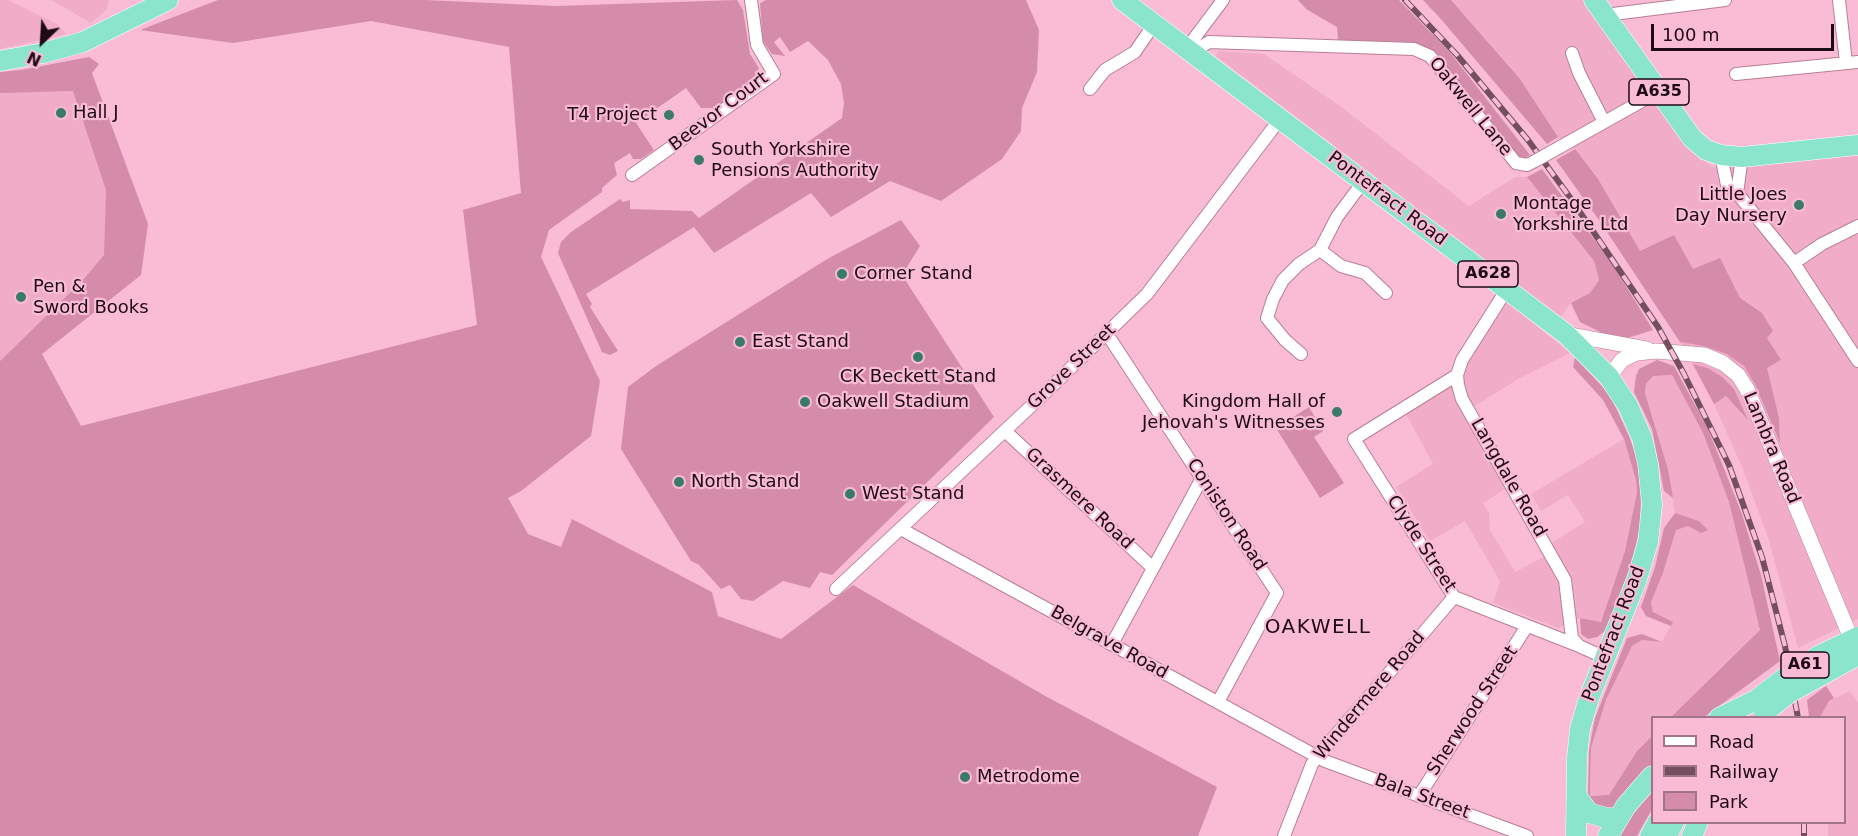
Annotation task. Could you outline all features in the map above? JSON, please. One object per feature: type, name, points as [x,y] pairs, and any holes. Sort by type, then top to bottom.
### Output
[{"type":"highway","points":[[0,61],[83,42],[168,0]]},
{"type":"highway","name":"Pontefract Road","points":[[1122,0],[1566,334],[1609,377],[1628,406],[1642,438],[1648,464],[1652,505],[1647,542],[1637,579],[1589,698],[1580,729],[1577,758],[1580,805],[1578,836]]},
{"type":"highway","name":"A635","points":[[1600,7],[1692,138],[1706,150],[1721,155],[1742,157],[1858,145]]},
{"type":"highway","name":"A61","points":[[1727,716],[1760,712],[1787,676],[1811,660],[1858,637]]},
{"type":"highway","name":"A61","points":[[1742,716],[1760,712],[1789,693],[1858,655]]},
{"type":"highway","points":[[1608,836],[1626,806],[1651,778]]},
{"type":"highway","points":[[1580,805],[1589,813],[1607,818],[1619,818]]},
{"type":"highway","name":"Pontefract Road","points":[[1580,805],[1590,836]]},
{"type":"street","name":"Beevor Court","points":[[632,175],[774,74],[757,45],[751,0]]},
{"type":"street","points":[[1191,52],[1223,0]]},
{"type":"street","points":[[1600,7],[1725,0]]},
{"type":"street","points":[[1736,74],[1852,62],[1839,0]]},
{"type":"street","points":[[1090,89],[1112,64],[1135,52],[1154,24]]},
{"type":"street","name":"Oakwell Lane","points":[[1191,52],[1209,42],[1414,49],[1431,56],[1516,163],[1527,165],[1659,92]]},
{"type":"street","points":[[1572,53],[1579,73],[1604,122]]},
{"type":"street","name":"Grove Street","points":[[836,589],[902,529],[1147,294],[1280,119]]},
{"type":"street","points":[[1721,155],[1728,185],[1794,263],[1858,361]]},
{"type":"street","points":[[1737,193],[1742,157]]},
{"type":"street","points":[[1301,354],[1285,340],[1267,318],[1273,299],[1283,280],[1299,264],[1320,250],[1336,217],[1363,182]]},
{"type":"street","points":[[1794,263],[1822,244],[1858,226]]},
{"type":"street","points":[[1320,250],[1341,266],[1365,273],[1386,293]]},
{"type":"street","points":[[1457,375],[1466,352],[1507,289]]},
{"type":"street","name":"Coniston Road","points":[[1107,334],[1277,593],[1218,702]]},
{"type":"street","points":[[1566,334],[1656,351]]},
{"type":"street","name":"Lambra Road","points":[[1609,377],[1622,360],[1637,353],[1656,351],[1704,355],[1723,363],[1738,375],[1747,389],[1858,655]]},
{"type":"street","name":"Clyde Street","points":[[1457,375],[1354,439],[1454,597],[1579,646]]},
{"type":"street","name":"Langdale Road","points":[[1457,375],[1462,399],[1565,580],[1572,638],[1579,646]]},
{"type":"street","name":"Grasmere Road","points":[[1005,431],[1153,568]]},
{"type":"street","points":[[1112,644],[1202,478]]},
{"type":"street","name":"Belgrave Road","points":[[902,529],[1318,756]]},
{"type":"street","name":"Windermere Road","points":[[1284,836],[1312,764],[1454,597]]},
{"type":"street","name":"Sherwood Street","points":[[1419,796],[1527,626]]},
{"type":"street","points":[[1579,646],[1606,658]]},
{"type":"street","name":"Bala Street","points":[[1318,756],[1325,761],[1527,836]]},
{"type":"shaded area","points":[[0,0],[8,0],[57,24],[66,34],[0,49]]},
{"type":"shaded area","points":[[51,0],[109,0],[107,9],[91,23]]},
{"type":"shaded area","points":[[1451,0],[1585,0],[1693,153],[1713,167],[1858,150],[1858,619],[1798,648],[1768,537],[1742,467],[1714,404],[1575,149],[1558,137],[1520,79]]},
{"type":"shaded area","points":[[1218,51],[1264,54],[1340,106],[1469,206],[1515,177],[1527,177],[1594,261],[1599,280],[1590,293],[1571,303],[1560,317],[1216,56]]},
{"type":"shaded area","points":[[71,73],[116,191],[120,260],[83,280],[0,361],[0,76]]},
{"type":"shaded area","points":[[1507,302],[1570,353],[1520,378],[1465,412],[1507,488],[1483,503],[1489,513],[1490,530],[1515,572],[1546,556],[1542,549],[1585,522],[1568,495],[1541,511],[1531,494],[1624,439],[1636,480],[1637,492],[1625,551],[1601,622],[1580,618],[1558,628],[1493,603],[1500,581],[1465,521],[1430,541],[1396,487],[1433,464],[1406,414],[1450,387]]},
{"type":"shaded area","points":[[1672,375],[1703,433],[1729,502],[1760,630],[1672,716],[1651,716],[1651,737],[1637,751],[1609,795],[1590,796],[1591,748],[1606,700],[1631,646],[1642,640],[1662,642],[1672,623],[1653,612],[1651,602],[1663,573],[1676,530],[1688,525],[1701,533],[1699,521],[1675,513],[1668,469],[1645,393],[1646,384],[1653,376]]},
{"type":"shaded area","points":[[1850,691],[1858,702],[1858,836],[1828,836],[1828,824],[1846,824],[1846,716],[1820,716],[1829,701]]},
{"type":"green space","points":[[218,0],[425,0],[556,6],[737,0],[743,10],[750,54],[759,68],[754,81],[715,108],[701,108],[686,88],[636,123],[654,150],[641,159],[633,159],[630,153],[614,163],[617,175],[602,188],[602,192],[549,230],[541,257],[600,381],[591,436],[521,491],[508,498],[528,534],[561,547],[572,519],[712,592],[718,616],[781,639],[853,585],[1047,697],[1217,787],[1198,836],[0,836],[0,361],[83,280],[104,255],[106,190],[73,91],[0,93],[0,72],[89,57],[99,64],[92,73],[148,224],[141,275],[42,354],[81,426],[477,325],[463,210],[521,193],[509,47],[371,21],[233,43],[140,30]]},
{"type":"green space","points":[[766,0],[1026,0],[1039,30],[1037,72],[1022,108],[1021,131],[1002,159],[941,201],[890,181],[831,217],[811,193],[714,253],[694,227],[586,294],[592,304],[590,307],[618,351],[610,355],[602,352],[558,253],[561,242],[571,232],[620,199],[623,202],[630,200],[630,209],[692,211],[699,218],[842,118],[844,103],[841,84],[828,60],[808,41],[790,52],[780,37],[774,42],[785,56],[772,54],[763,41],[760,3]]},
{"type":"green space","points":[[1298,0],[1399,0],[1449,51],[1530,155],[1523,159],[1515,155],[1443,62],[1429,48],[1406,42],[1338,40],[1337,27],[1306,9]]},
{"type":"green space","points":[[1423,0],[1451,0],[1520,79],[1558,137],[1547,144]]},
{"type":"green space","points":[[1575,149],[1598,179],[1640,251],[1674,235],[1693,269],[1720,258],[1740,298],[1762,313],[1773,331],[1767,338],[1781,360],[1767,368],[1779,418],[1780,443],[1755,384],[1744,366],[1727,354],[1704,346],[1680,342],[1556,160]]},
{"type":"green space","points":[[1542,169],[1613,265],[1653,330],[1618,341],[1580,322],[1571,303],[1590,293],[1599,280],[1594,261],[1527,177]]},
{"type":"green space","name":"Oakwell Stadium","points":[[901,220],[920,246],[902,275],[994,417],[832,575],[820,572],[810,588],[783,581],[753,601],[741,599],[730,585],[721,589],[699,565],[691,561],[621,449],[628,387],[656,366],[829,258]]},
{"type":"green space","points":[[1575,357],[1610,395],[1638,462],[1641,492],[1640,527],[1631,566],[1606,630],[1597,637],[1588,639],[1581,634],[1580,618],[1601,622],[1625,551],[1637,492],[1636,480],[1624,439],[1603,400],[1573,367]]},
{"type":"green space","points":[[1657,360],[1674,366],[1707,427],[1742,514],[1761,575],[1780,661],[1705,716],[1672,716],[1760,630],[1729,502],[1703,433],[1672,375],[1653,376],[1646,384],[1645,393],[1668,469],[1673,498],[1664,491],[1652,429],[1634,392],[1639,369]]},
{"type":"green space","points":[[1693,364],[1707,368],[1721,376],[1734,389],[1748,420],[1726,396],[1714,404]]},
{"type":"green space","points":[[1309,407],[1323,431],[1314,437],[1344,483],[1320,498],[1276,428]]},
{"type":"green space","points":[[1675,513],[1699,521],[1708,530],[1701,533],[1688,526],[1676,530],[1663,573],[1651,602],[1653,612],[1673,622],[1671,626],[1646,616],[1641,607],[1655,567],[1664,528]]},
{"type":"green space","points":[[1642,634],[1662,642],[1642,640],[1632,646],[1606,700],[1591,748],[1590,796],[1609,795],[1637,751],[1651,737],[1651,766],[1614,812],[1597,806],[1588,796],[1589,750],[1595,718],[1627,638]]},
{"type":"green space","points":[[1826,686],[1834,698],[1829,701],[1821,716],[1809,716],[1807,700]]},
{"type":"green space","points":[[1651,790],[1651,811],[1637,836],[1618,836],[1638,804]]},
{"type":"railway","points":[[1405,0],[1457,55],[1528,140],[1658,327],[1684,374],[1729,465],[1762,557],[1785,646],[1798,716]]},
{"type":"railway","points":[[1804,824],[1804,836]]},
{"type":"place","name":"Hall J","points":[[61,113]]},
{"type":"place","name":"T4 Project","points":[[669,115]]},
{"type":"place","name":"South Yorkshire Pensions Authority","points":[[699,160]]},
{"type":"place","name":"Little Joes Day Nursery","points":[[1799,205]]},
{"type":"place","name":"Montage Yorkshire Ltd","points":[[1501,214]]},
{"type":"place","name":"Corner Stand","points":[[842,274]]},
{"type":"place","name":"Pen & Sword Books","points":[[21,297]]},
{"type":"place","name":"East Stand","points":[[740,342]]},
{"type":"place","name":"CK Beckett Stand","points":[[918,357]]},
{"type":"place","name":"Oakwell Stadium","points":[[805,402]]},
{"type":"place","name":"Kingdom Hall of Jehovah's Witnesses","points":[[1337,412]]},
{"type":"place","name":"North Stand","points":[[679,482]]},
{"type":"place","name":"West Stand","points":[[850,494]]},
{"type":"place","name":"Metrodome","points":[[965,777]]},
{"type":"district","name":"OAKWELL","points":[[1318,628]]}]
